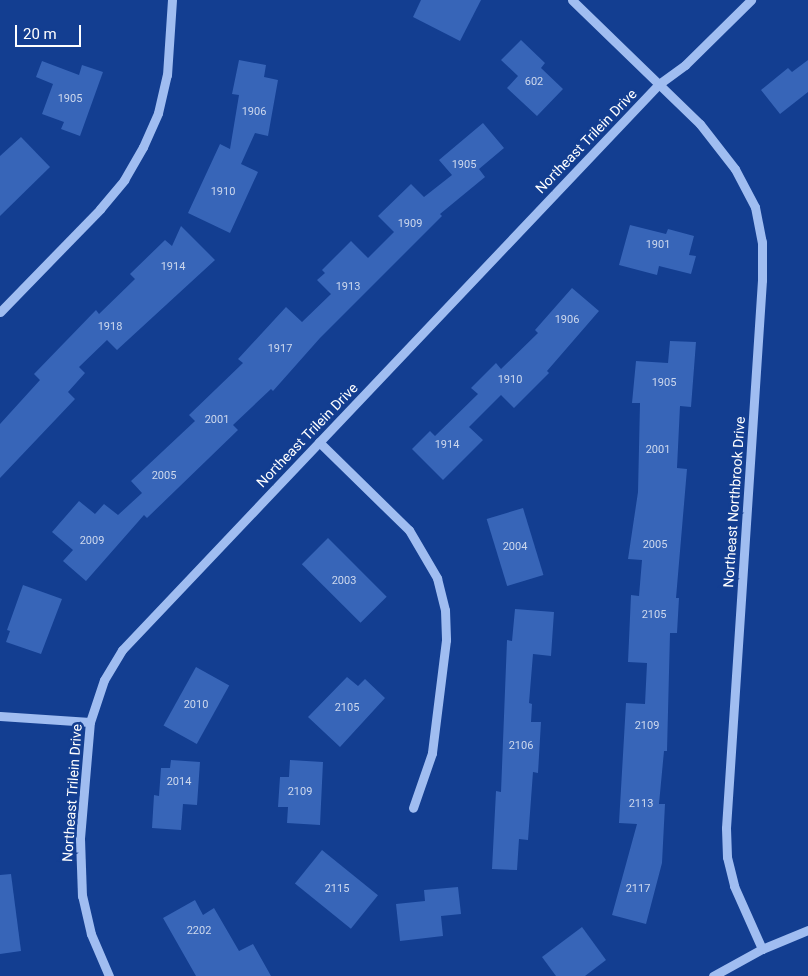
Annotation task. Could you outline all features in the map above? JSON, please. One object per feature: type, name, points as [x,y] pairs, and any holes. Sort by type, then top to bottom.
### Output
[{"type":"street","points":[[0,312],[100,209],[124,180],[144,147],[158,113],[167,75],[172,0]]},
{"type":"street","name":"Northeast Northbrook Drive","points":[[572,0],[700,124],[735,169],[755,206],[762,242],[762,280],[726,828],[727,858],[734,886],[762,948]]},
{"type":"street","name":"Northeast Trilein Drive","points":[[109,976],[91,934],[82,896],[79,858],[90,722],[104,680],[122,650],[660,84],[685,65],[751,0]]},
{"type":"street","points":[[319,442],[409,530],[425,552],[437,578],[445,610],[446,640],[432,753],[413,808]]},
{"type":"street","points":[[0,716],[90,722]]},
{"type":"street","points":[[713,976],[762,948],[808,930]]},
{"type":"building","points":[[421,0],[481,0],[460,41],[413,17]]},
{"type":"building","points":[[521,40],[545,63],[541,68],[563,89],[537,116],[507,88],[518,76],[501,60]]},
{"type":"building","points":[[239,60],[266,65],[264,77],[278,80],[268,136],[255,133],[241,164],[258,172],[230,233],[188,213],[220,144],[230,149],[239,95],[232,94]]},
{"type":"building","points":[[808,60],[808,92],[780,114],[761,90],[788,68],[792,72]]},
{"type":"building","points":[[42,61],[79,75],[82,65],[103,72],[80,136],[61,129],[64,122],[42,114],[53,84],[36,77]]},
{"type":"building","points":[[483,123],[504,148],[479,169],[485,177],[440,214],[442,216],[320,338],[273,391],[271,389],[233,425],[238,430],[147,518],[144,515],[86,581],[63,561],[73,550],[52,532],[79,501],[95,514],[104,504],[118,515],[142,493],[131,481],[195,421],[189,415],[243,363],[238,359],[286,307],[302,322],[331,294],[317,280],[325,273],[322,270],[351,241],[368,258],[394,232],[378,216],[411,184],[424,197],[452,175],[439,160]]},
{"type":"building","points":[[21,137],[50,167],[0,216],[0,156]]},
{"type":"building","points":[[630,225],[666,234],[668,229],[694,236],[689,255],[696,256],[691,274],[659,266],[657,275],[619,265]]},
{"type":"building","points":[[181,226],[215,260],[117,350],[107,340],[79,367],[85,373],[68,392],[75,399],[0,478],[0,424],[40,380],[34,374],[96,310],[99,314],[135,279],[130,274],[165,240],[172,246]]},
{"type":"building","points":[[572,288],[599,311],[547,371],[549,373],[514,408],[501,395],[469,427],[483,440],[443,480],[412,449],[430,431],[435,436],[478,394],[471,388],[496,363],[501,369],[538,333],[535,330]]},
{"type":"building","points":[[670,341],[696,342],[691,407],[680,406],[677,468],[687,469],[676,598],[679,598],[677,633],[670,633],[667,751],[664,751],[659,804],[665,804],[662,863],[646,924],[612,915],[637,824],[619,823],[626,703],[645,704],[647,663],[628,662],[631,595],[639,596],[642,560],[628,559],[638,492],[640,403],[632,403],[636,361],[668,363]]},
{"type":"building","points":[[523,508],[543,575],[507,586],[487,519]]},
{"type":"building","points":[[328,538],[387,597],[361,623],[302,564]]},
{"type":"building","points":[[23,585],[62,599],[41,654],[6,642],[10,631],[7,630]]},
{"type":"building","points":[[515,609],[554,612],[551,656],[533,654],[529,703],[532,704],[531,722],[541,722],[538,773],[533,772],[528,840],[519,839],[517,870],[492,869],[496,791],[501,792],[507,640],[512,641]]},
{"type":"building","points":[[196,667],[229,685],[197,744],[164,726]]},
{"type":"building","points":[[347,677],[358,686],[365,679],[385,698],[340,747],[308,717]]},
{"type":"building","points":[[171,760],[200,762],[197,805],[183,804],[181,830],[152,828],[154,795],[159,796],[161,768],[170,768]]},
{"type":"building","points":[[290,760],[323,762],[320,825],[287,823],[288,807],[278,807],[280,777],[289,777]]},
{"type":"building","points":[[322,850],[378,895],[351,929],[295,883]]},
{"type":"building","points":[[11,874],[21,951],[0,954],[0,875]]},
{"type":"building","points":[[458,887],[461,914],[441,916],[443,936],[400,941],[396,904],[425,901],[424,890]]},
{"type":"building","points":[[195,900],[203,915],[214,908],[239,951],[253,944],[271,976],[196,976],[163,918]]},
{"type":"building","points":[[582,927],[606,960],[585,976],[556,976],[542,957]]}]
